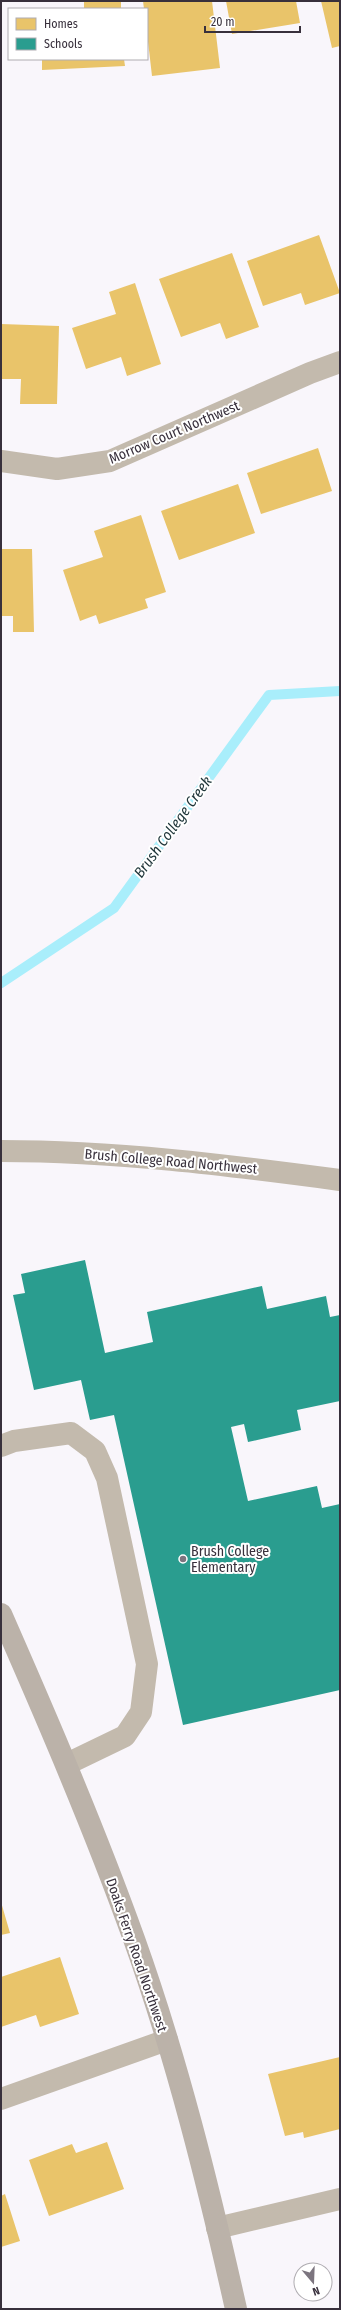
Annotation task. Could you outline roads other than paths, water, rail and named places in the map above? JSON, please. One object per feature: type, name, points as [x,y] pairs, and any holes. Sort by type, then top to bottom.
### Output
[{"type":"main road","name":"Doaks Ferry Road Northwest","points":[[1,1614],[66,1764],[134,1939],[167,2040],[217,2228],[236,2309]]},
{"type":"street","name":"Morrow Court Northwest","points":[[1,460],[57,469],[110,460],[310,373],[340,362]]},
{"type":"street","name":"Brush College Road Northwest","points":[[1,1151],[111,1154],[191,1160],[340,1180]]},
{"type":"street","points":[[1,1446],[14,1441],[71,1433],[95,1451],[107,1478],[147,1664],[141,1712],[125,1736],[66,1764]]},
{"type":"street","points":[[1,2099],[167,2040]]},
{"type":"street","points":[[217,2228],[340,2199]]},
{"type":"waterway","name":"Brush College Creek","points":[[1,983],[114,908],[269,695],[340,691]]},
{"type":"place","name":"Brush College Elementary","points":[[183,1559]]}]
